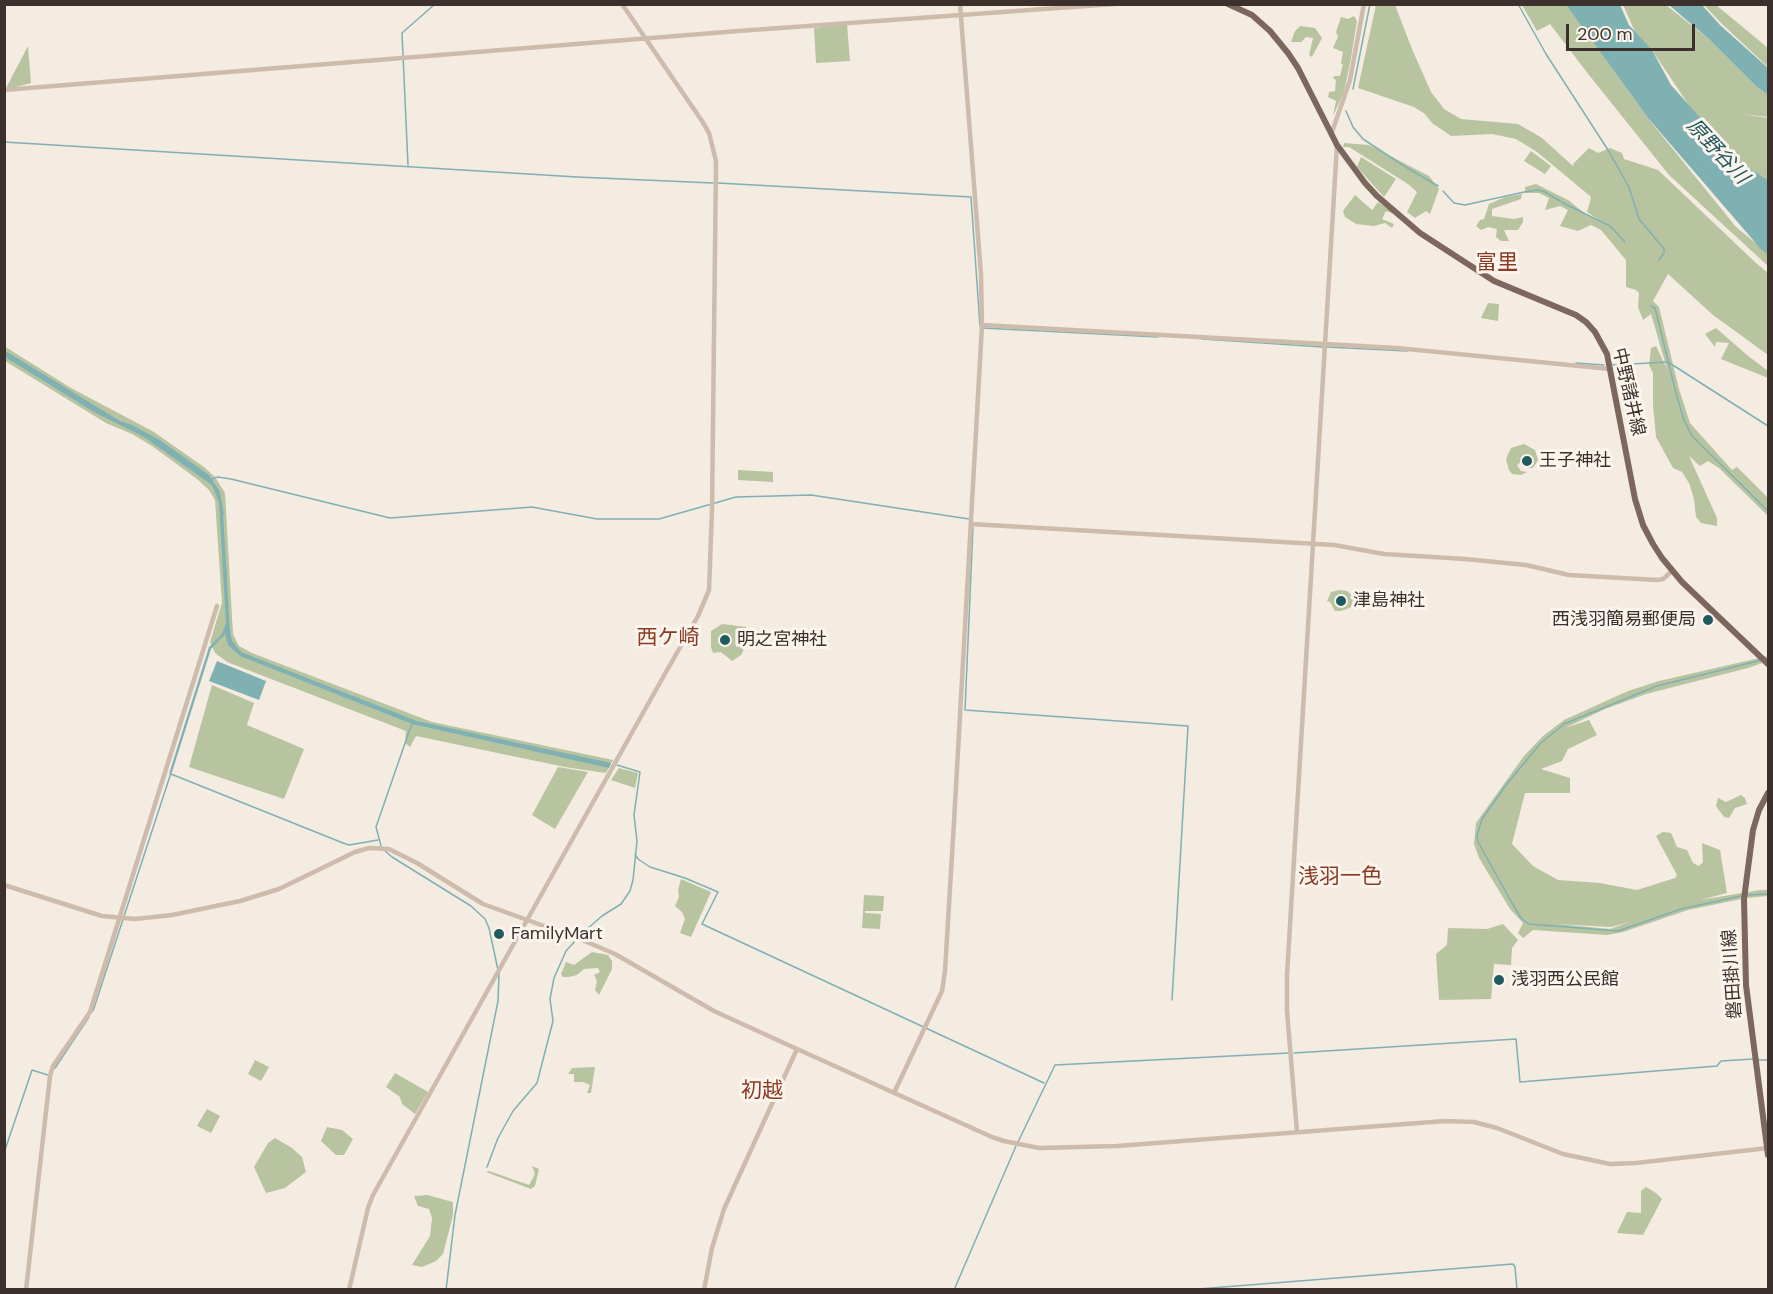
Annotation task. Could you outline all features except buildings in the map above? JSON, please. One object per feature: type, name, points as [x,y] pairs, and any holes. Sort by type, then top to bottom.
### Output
[{"type":"main road","name":"中野諸井線","points":[[1228,4],[1252,15],[1270,31],[1298,68],[1336,145],[1365,183],[1420,233],[1494,281],[1576,315],[1586,322],[1603,344],[1610,369],[1635,499],[1653,544],[1672,571],[1768,664]]},
{"type":"main road","name":"磐田掛川線","points":[[1768,793],[1759,810],[1753,830],[1744,890],[1746,985],[1768,1150]]},
{"type":"street","points":[[349,1290],[373,1195],[617,762],[700,610],[707,596],[710,582],[716,161],[709,133],[622,4]]},
{"type":"street","points":[[894,1093],[942,991],[945,971],[982,325],[981,274],[960,4]]},
{"type":"street","points":[[4,90],[886,19],[961,16],[1114,4]]},
{"type":"street","points":[[1331,135],[1350,80],[1364,4]]},
{"type":"street","points":[[1296,1132],[1287,992],[1336,145]]},
{"type":"street","points":[[982,325],[1397,348],[1610,369]]},
{"type":"street","points":[[971,524],[1340,546],[1384,554],[1516,564],[1569,575],[1657,580],[1663,579],[1672,571]]},
{"type":"street","points":[[27,1290],[50,1076],[53,1066],[90,1012],[217,606]]},
{"type":"street","points":[[4,885],[119,920],[172,915],[240,901],[279,889],[340,859],[369,848],[389,849],[406,856],[483,904],[615,954],[714,1011],[998,1139],[1038,1148],[1117,1146],[1445,1121],[1474,1122],[1497,1128],[1563,1154],[1610,1164],[1768,1150]]},
{"type":"street","points":[[704,1290],[712,1248],[724,1209],[797,1049]]},
{"type":"green space","points":[[1376,5],[1395,5],[1431,92],[1444,109],[1461,119],[1518,124],[1542,138],[1574,167],[1573,164],[1589,148],[1598,153],[1610,148],[1622,153],[1624,159],[1658,170],[1768,273],[1768,355],[1713,315],[1668,274],[1653,301],[1659,307],[1679,389],[1690,423],[1732,470],[1737,467],[1768,498],[1768,516],[1719,468],[1708,461],[1700,466],[1689,456],[1717,518],[1717,526],[1701,523],[1696,517],[1689,483],[1682,472],[1673,468],[1656,437],[1653,373],[1649,365],[1651,348],[1656,346],[1667,369],[1651,314],[1643,320],[1638,307],[1639,293],[1626,287],[1626,260],[1601,230],[1591,225],[1578,231],[1560,226],[1568,210],[1560,206],[1545,210],[1549,198],[1539,193],[1525,193],[1525,187],[1536,184],[1568,200],[1588,216],[1605,224],[1587,212],[1591,198],[1589,193],[1590,196],[1537,152],[1516,139],[1492,134],[1451,136],[1414,107],[1358,88]]},
{"type":"green space","points":[[1522,5],[1566,5],[1651,122],[1736,227],[1768,253],[1768,266],[1669,175],[1550,24],[1537,31]]},
{"type":"green space","points":[[1623,5],[1666,5],[1710,40],[1768,95],[1768,117],[1743,114],[1768,118],[1768,180],[1738,160],[1690,107],[1652,50],[1636,34]]},
{"type":"green space","points":[[1704,5],[1716,5],[1768,48],[1768,67],[1721,23]]},
{"type":"green space","points":[[1354,16],[1357,21],[1344,92],[1333,116],[1336,101],[1328,97],[1329,92],[1335,91],[1336,80],[1333,78],[1340,76],[1343,64],[1341,64],[1343,52],[1333,48],[1338,37],[1336,32],[1341,17],[1348,19]]},
{"type":"green space","points":[[847,24],[850,61],[816,63],[814,28]]},
{"type":"green space","points":[[1300,26],[1315,28],[1322,38],[1312,57],[1309,55],[1313,38],[1306,37],[1301,42],[1291,42],[1295,31]]},
{"type":"green space","points":[[28,46],[31,83],[5,90]]},
{"type":"green space","points":[[1344,143],[1369,145],[1429,176],[1439,189],[1430,214],[1426,211],[1415,218],[1407,212],[1417,192],[1349,147],[1343,147]]},
{"type":"green space","points":[[1531,151],[1551,166],[1545,174],[1524,161]]},
{"type":"green space","points":[[1361,157],[1396,179],[1384,197],[1357,167]]},
{"type":"green space","points":[[1522,194],[1521,199],[1492,209],[1492,216],[1514,219],[1523,217],[1518,230],[1504,230],[1509,241],[1501,241],[1496,237],[1497,229],[1488,227],[1481,230],[1476,226],[1480,220],[1484,219],[1489,204],[1505,197]]},
{"type":"green space","points":[[1355,195],[1372,210],[1378,202],[1394,212],[1394,214],[1386,211],[1382,219],[1394,224],[1392,228],[1385,223],[1374,226],[1356,224],[1345,217],[1343,211]]},
{"type":"green space","points":[[1488,303],[1499,304],[1498,321],[1481,318]]},
{"type":"green space","points":[[1716,328],[1768,371],[1768,378],[1721,359],[1729,343],[1716,342],[1715,347],[1705,334]]},
{"type":"green space","points":[[4,346],[71,388],[154,432],[215,477],[225,493],[233,634],[239,646],[432,722],[613,760],[606,773],[565,767],[416,736],[410,747],[405,743],[406,731],[227,662],[215,653],[210,642],[222,603],[215,500],[209,490],[152,446],[106,423],[5,361]]},
{"type":"green space","points":[[1524,444],[1535,450],[1538,460],[1533,468],[1526,468],[1522,461],[1517,465],[1521,471],[1527,472],[1521,475],[1512,474],[1506,459],[1511,448]]},
{"type":"green space","points":[[738,470],[773,472],[773,482],[738,480]]},
{"type":"green space","points":[[1347,591],[1353,596],[1352,607],[1335,611],[1327,601],[1331,592]]},
{"type":"green space","points":[[722,624],[746,627],[747,643],[741,655],[732,661],[721,652],[713,653],[711,647],[711,631]]},
{"type":"green space","points":[[1768,656],[1768,661],[1748,668],[1646,694],[1605,709],[1565,728],[1589,720],[1597,735],[1568,749],[1562,761],[1541,769],[1570,778],[1570,793],[1525,793],[1512,844],[1533,866],[1558,880],[1600,883],[1637,890],[1675,878],[1677,875],[1656,836],[1663,832],[1671,833],[1677,847],[1687,850],[1693,863],[1699,866],[1703,862],[1702,843],[1720,850],[1727,893],[1700,900],[1760,890],[1768,890],[1768,896],[1746,898],[1688,910],[1623,932],[1607,935],[1533,930],[1523,938],[1518,933],[1523,923],[1510,909],[1479,858],[1474,844],[1476,823],[1524,756],[1543,736],[1564,720],[1628,691],[1659,681]],"holes":[[[1629,922],[1610,929],[1557,924],[1611,927]]]},
{"type":"green space","points":[[212,685],[254,703],[247,725],[304,749],[284,799],[189,767]]},
{"type":"green space","points":[[558,767],[588,772],[555,829],[532,815]]},
{"type":"green space","points":[[619,768],[638,773],[635,788],[611,780]]},
{"type":"green space","points":[[1741,795],[1747,804],[1735,808],[1729,818],[1724,817],[1716,806],[1718,798],[1726,802]]},
{"type":"green space","points":[[681,879],[711,892],[691,937],[680,933],[685,919],[682,912],[675,906],[679,897]]},
{"type":"green space","points":[[864,895],[884,896],[883,911],[865,911],[865,913],[881,914],[880,929],[862,928]]},
{"type":"green space","points":[[1503,924],[1518,940],[1512,948],[1511,965],[1494,964],[1491,999],[1439,1000],[1436,954],[1447,945],[1448,928],[1487,929]]},
{"type":"green space","points":[[592,952],[608,955],[612,961],[612,969],[599,995],[595,990],[597,981],[594,975],[600,972],[598,968],[584,969],[577,975],[569,977],[563,977],[561,974],[566,962],[574,965]]},
{"type":"green space","points":[[255,1060],[269,1067],[261,1081],[248,1074]]},
{"type":"green space","points":[[595,1067],[591,1093],[587,1093],[590,1085],[574,1082],[574,1074],[568,1074],[572,1068]]},
{"type":"green space","points":[[395,1073],[428,1092],[415,1114],[402,1104],[400,1097],[386,1087]]},
{"type":"green space","points":[[207,1109],[220,1116],[211,1133],[197,1126]]},
{"type":"green space","points":[[327,1127],[342,1130],[353,1139],[344,1155],[336,1155],[321,1141]]},
{"type":"green space","points":[[275,1138],[302,1157],[306,1172],[285,1188],[266,1193],[254,1167],[268,1143]]},
{"type":"green space","points":[[532,1166],[539,1169],[535,1186],[531,1189],[486,1172],[489,1171],[529,1185],[535,1174]]},
{"type":"green space","points":[[1646,1187],[1662,1199],[1643,1235],[1617,1233],[1627,1212],[1641,1213],[1641,1191]]},
{"type":"green space","points":[[427,1195],[453,1202],[453,1215],[443,1254],[436,1261],[422,1267],[412,1265],[430,1236],[432,1218],[429,1209],[418,1206],[414,1196]]},
{"type":"water","name":"原野谷川","points":[[1566,5],[1620,5],[1629,25],[1652,50],[1671,85],[1738,160],[1768,180],[1768,255],[1648,118]]},
{"type":"water","points":[[1669,5],[1702,5],[1720,25],[1768,68],[1768,95],[1710,40]]},
{"type":"water","points":[[4,350],[120,421],[160,440],[209,475],[220,492],[230,631],[232,641],[241,652],[417,721],[611,763],[609,768],[412,724],[240,656],[228,645],[225,634],[211,649],[172,772],[169,774],[209,647],[222,634],[226,623],[219,502],[212,485],[144,437],[94,412],[5,357]]},
{"type":"water","points":[[217,661],[266,681],[259,700],[209,681]]},
{"type":"waterway","points":[[408,165],[402,33],[435,4]]},
{"type":"waterway","points":[[1353,89],[1370,4]]},
{"type":"waterway","points":[[1518,4],[1546,54],[1629,187],[1639,219],[1664,249],[1659,260]]},
{"type":"waterway","points":[[1346,111],[1353,127],[1363,139],[1438,186]]},
{"type":"waterway","points":[[4,142],[577,177],[713,183]]},
{"type":"waterway","points":[[718,183],[971,197],[980,326]]},
{"type":"waterway","points":[[1443,191],[1454,203],[1465,205],[1538,190],[1610,226],[1625,242]]},
{"type":"waterway","points":[[1651,306],[1655,308],[1676,393],[1684,420],[1692,436],[1768,511]]},
{"type":"waterway","points":[[983,328],[1158,337]]},
{"type":"waterway","points":[[1202,339],[1323,347]]},
{"type":"waterway","points":[[1327,347],[1407,351]]},
{"type":"waterway","points":[[1613,365],[1668,362],[1768,426]]},
{"type":"waterway","points":[[1576,363],[1604,365]]},
{"type":"waterway","points":[[212,479],[218,477],[231,479],[390,518],[532,507],[597,519],[659,519],[736,497],[811,495],[969,519]]},
{"type":"waterway","points":[[221,502],[223,514]]},
{"type":"waterway","points":[[973,527],[965,710],[1188,726],[1172,1000]]},
{"type":"waterway","points":[[226,567],[226,580]]},
{"type":"waterway","points":[[1741,896],[1681,909],[1618,931],[1529,924],[1521,918],[1512,903],[1478,842],[1477,836],[1482,819],[1506,785],[1540,744],[1564,724],[1657,686],[1762,660]]},
{"type":"waterway","points":[[381,846],[376,827],[412,723]]},
{"type":"waterway","points":[[579,936],[602,916],[621,904],[630,891],[633,880],[637,841],[634,815],[640,772],[617,765]]},
{"type":"waterway","points":[[93,1011],[171,773]]},
{"type":"waterway","points":[[171,774],[349,845],[378,840]]},
{"type":"waterway","points":[[384,850],[471,906],[485,919],[498,970]]},
{"type":"waterway","points":[[635,854],[638,859],[650,867],[718,892],[702,924],[1044,1083]]},
{"type":"waterway","points":[[1746,895],[1768,894]]},
{"type":"waterway","points":[[487,1167],[498,1138],[513,1111],[537,1083],[553,1021],[550,999],[554,978],[566,951],[576,940]]},
{"type":"waterway","points":[[446,1290],[455,1215],[498,1001],[499,974]]},
{"type":"waterway","points":[[55,1068],[89,1017]]},
{"type":"waterway","points":[[1294,1053],[1516,1039],[1520,1082],[1717,1066],[1721,1061],[1753,1059]]},
{"type":"waterway","points":[[1018,1142],[1055,1065],[1289,1053]]},
{"type":"waterway","points":[[1757,1060],[1768,1060]]},
{"type":"waterway","points":[[4,1153],[32,1070],[48,1075]]},
{"type":"waterway","points":[[954,1290],[1016,1146]]},
{"type":"waterway","points":[[1186,1290],[1513,1264],[1517,1290]]},
{"type":"place","name":"王子神社","points":[[1527,461]]},
{"type":"place","name":"津島神社","points":[[1341,601]]},
{"type":"place","name":"西浅羽簡易郵便局","points":[[1708,620]]},
{"type":"place","name":"明之宮神社","points":[[725,640]]},
{"type":"place","name":"FamilyMart","points":[[499,934]]},
{"type":"place","name":"浅羽西公民館","points":[[1499,980]]},
{"type":"district","name":"富里","points":[[1497,263]]},
{"type":"district","name":"西ケ崎","points":[[668,638]]},
{"type":"district","name":"浅羽一色","points":[[1340,877]]},
{"type":"district","name":"初越","points":[[762,1091]]}]
